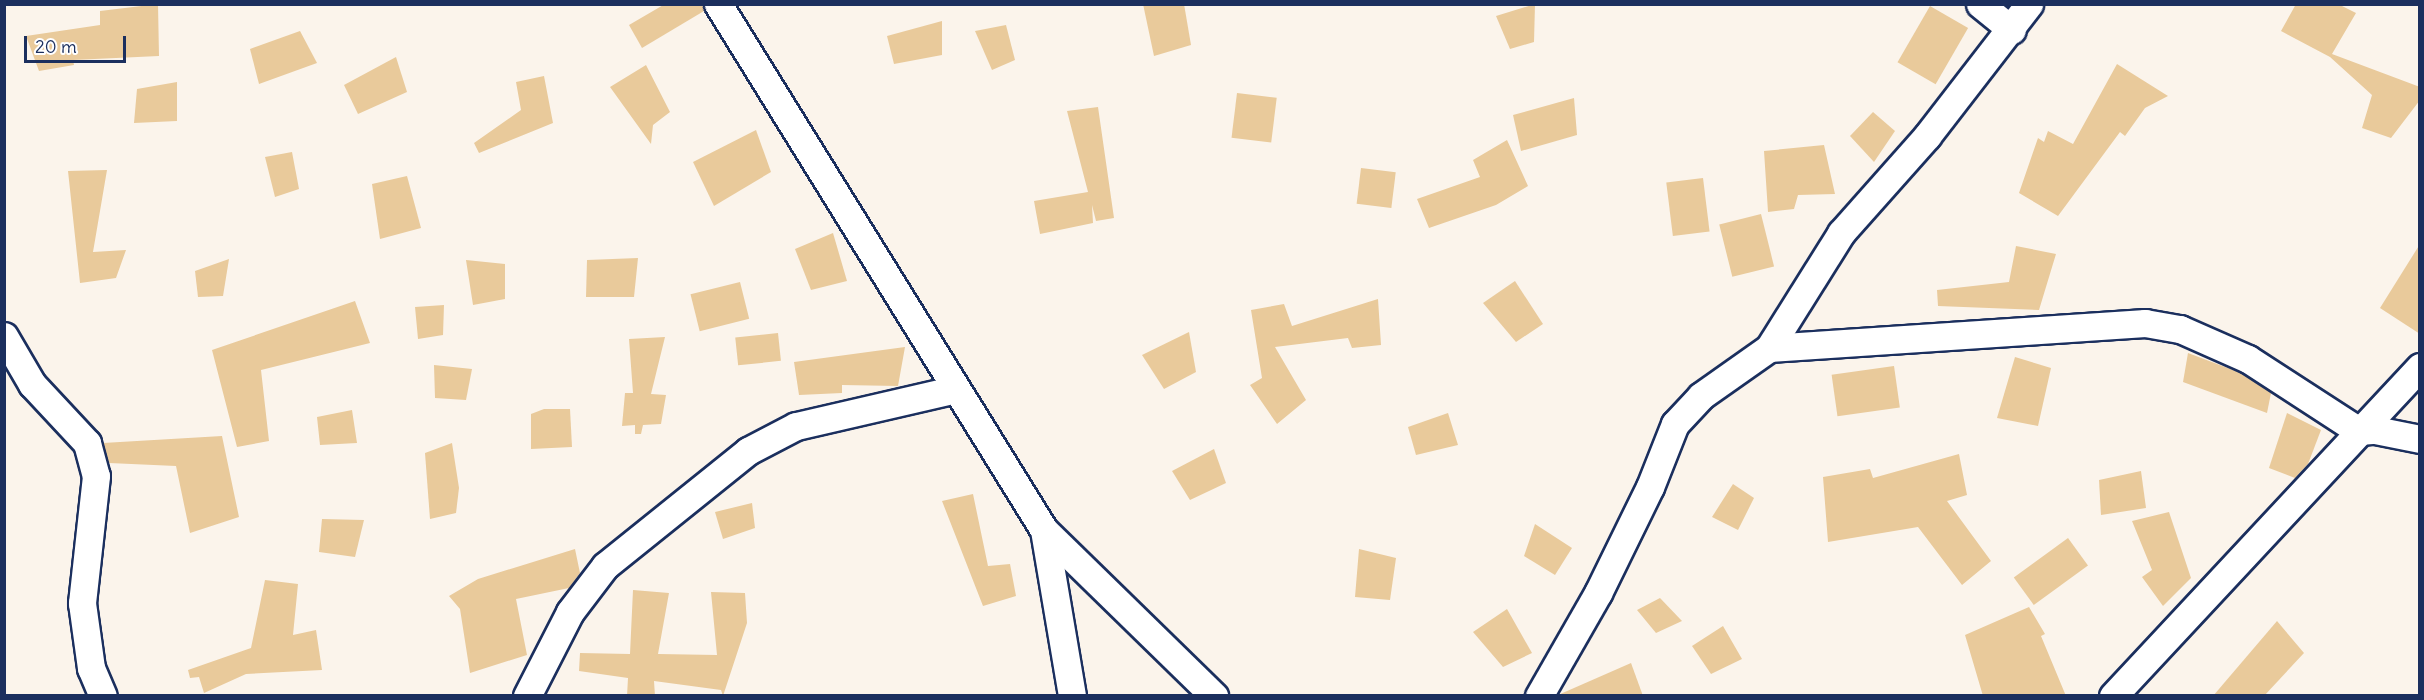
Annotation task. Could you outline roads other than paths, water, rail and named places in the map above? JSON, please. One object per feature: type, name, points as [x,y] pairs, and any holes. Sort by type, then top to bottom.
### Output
[{"type":"street","points":[[718,4],[1044,530],[1214,696]]},
{"type":"street","points":[[1980,4],[2012,30]]},
{"type":"street","points":[[1539,696],[1598,593],[1650,487],[1675,424],[1701,396],[1769,348],[1841,233],[1926,136],[2012,30],[2029,4]]},
{"type":"street","points":[[1769,348],[2145,323],[2180,329],[2248,359],[2359,431],[2375,430],[2420,439]]},
{"type":"street","points":[[4,336],[32,384],[87,443],[96,476],[82,603],[92,668],[102,696]]},
{"type":"street","points":[[2113,696],[2420,367]]},
{"type":"street","points":[[527,696],[570,612],[605,566],[748,451],[796,426],[956,389]]},
{"type":"street","points":[[1044,530],[1072,696]]}]
